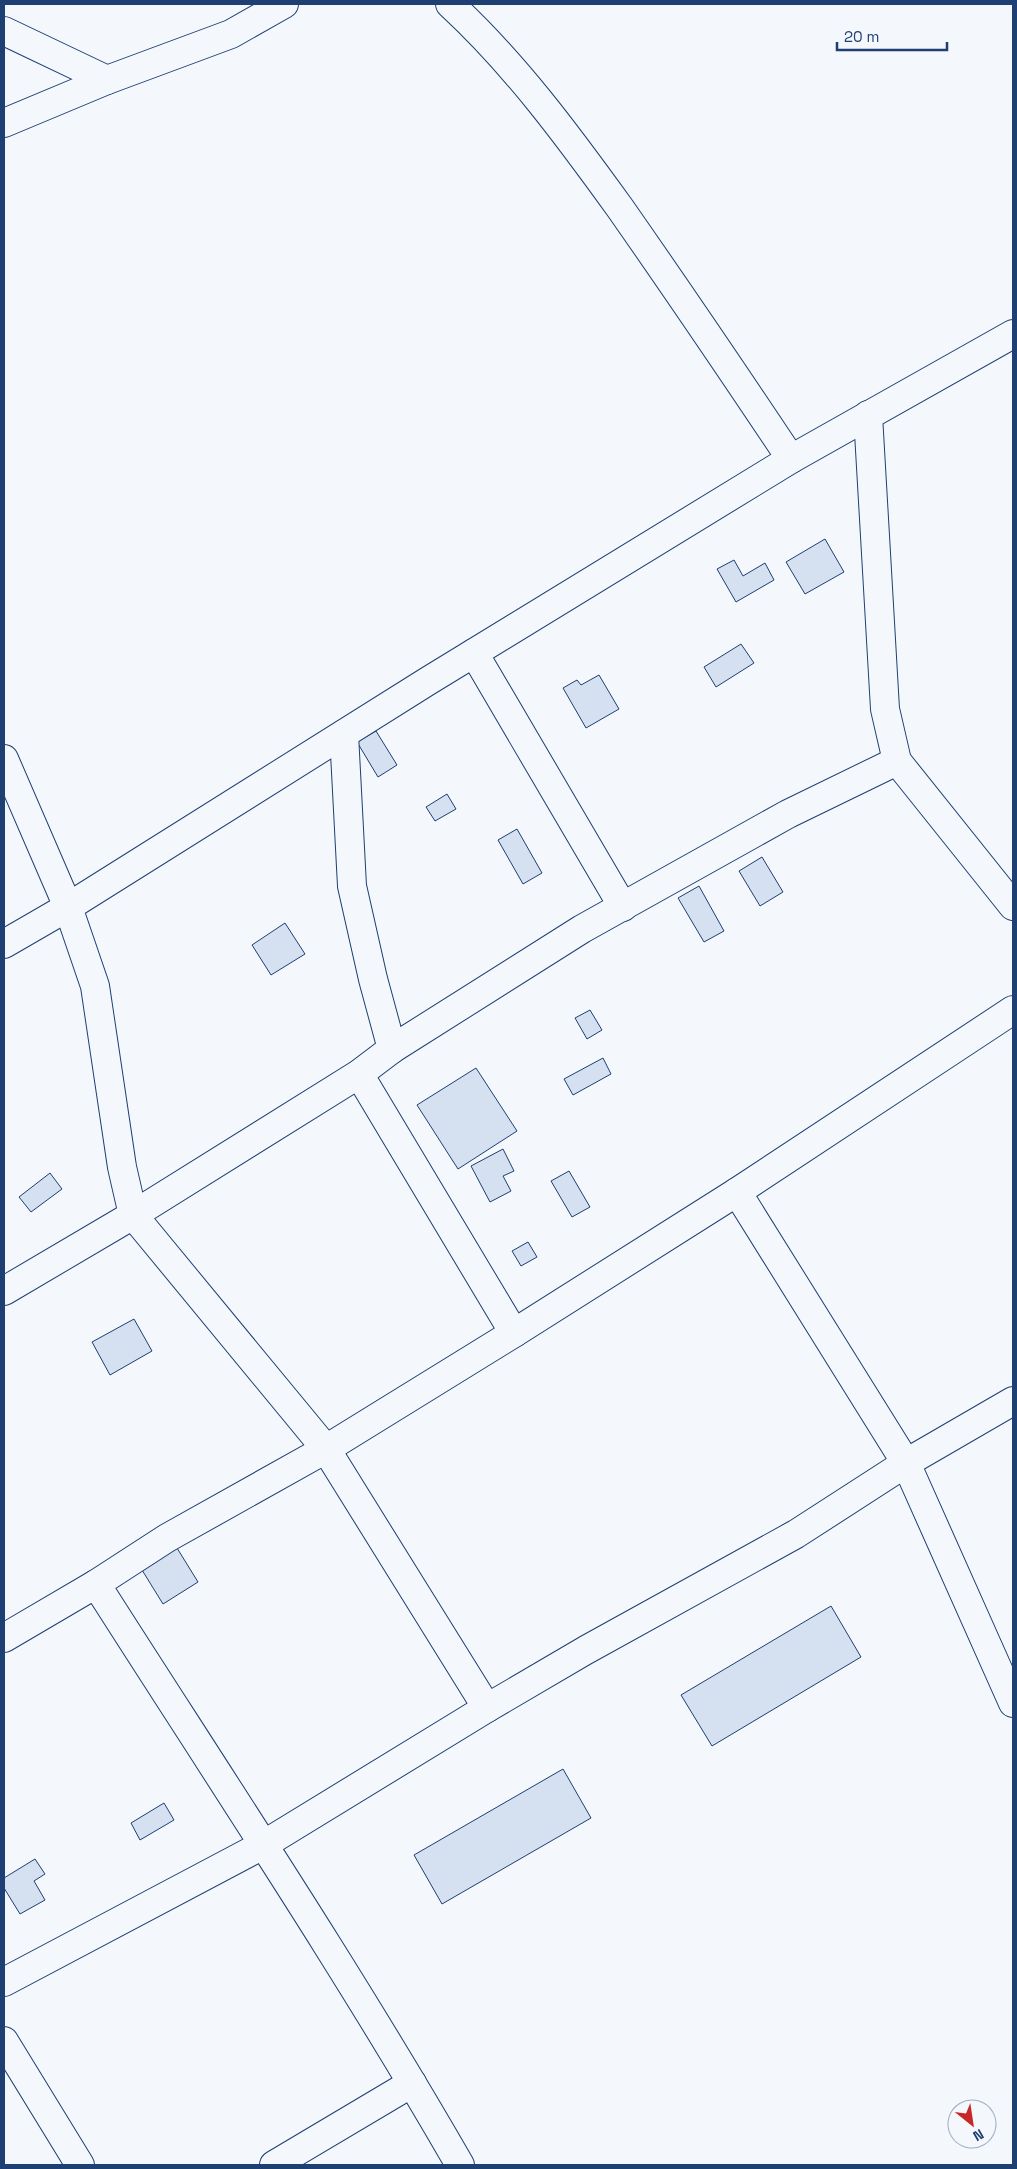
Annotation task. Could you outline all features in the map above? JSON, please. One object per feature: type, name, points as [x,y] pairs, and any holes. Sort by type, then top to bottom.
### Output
[{"type":"street","points":[[4,124],[107,80],[231,34],[284,4]]},
{"type":"street","points":[[450,4],[475,27],[567,134],[682,296],[791,459]]},
{"type":"street","points":[[4,31],[107,80]]},
{"type":"street","points":[[4,944],[68,907],[474,653],[791,459],[1013,334]]},
{"type":"street","points":[[868,415],[885,709],[896,761],[1013,906]]},
{"type":"street","points":[[474,653],[623,907]]},
{"type":"street","points":[[344,734],[352,886],[373,979],[392,1049]]},
{"type":"street","points":[[4,759],[68,907],[95,986],[122,1167],[133,1215],[326,1449],[487,1708]]},
{"type":"street","points":[[4,1290],[133,1215],[359,1074],[392,1049],[582,930],[788,814],[896,761]]},
{"type":"street","points":[[4,1638],[96,1584],[167,1538],[326,1449],[514,1333],[737,1192],[1013,1010]]},
{"type":"street","points":[[359,1074],[514,1333]]},
{"type":"street","points":[[737,1192],[906,1463],[1013,1703]]},
{"type":"street","points":[[4,1982],[263,1845],[487,1708],[594,1646],[796,1534],[906,1463],[1013,1401]]},
{"type":"street","points":[[96,1584],[263,1845],[412,2083],[460,2165]]},
{"type":"street","points":[[4,2041],[80,2165]]},
{"type":"street","points":[[274,2165],[412,2083]]},
{"type":"building","points":[[825,539],[844,572],[805,594],[786,562]]},
{"type":"building","points":[[734,560],[743,576],[765,563],[774,580],[736,602],[717,569]]},
{"type":"building","points":[[741,644],[754,663],[716,687],[704,667]]},
{"type":"building","points":[[599,675],[619,709],[586,728],[563,688],[577,680],[581,685]]},
{"type":"building","points":[[376,731],[397,765],[378,777],[357,742]]},
{"type":"building","points":[[447,794],[456,809],[435,821],[426,807]]},
{"type":"building","points":[[517,829],[542,873],[523,884],[498,840]]},
{"type":"building","points":[[762,857],[783,892],[760,906],[739,871]]},
{"type":"building","points":[[699,886],[724,931],[704,942],[678,898]]},
{"type":"building","points":[[285,923],[305,954],[271,975],[252,945]]},
{"type":"building","points":[[590,1010],[602,1030],[587,1039],[575,1018]]},
{"type":"building","points":[[603,1058],[611,1074],[573,1095],[564,1079]]},
{"type":"building","points":[[476,1068],[517,1131],[458,1169],[417,1105]]},
{"type":"building","points":[[503,1149],[514,1171],[503,1176],[511,1191],[490,1202],[471,1166]]},
{"type":"building","points":[[569,1171],[590,1207],[572,1217],[551,1181]]},
{"type":"building","points":[[50,1173],[62,1189],[31,1212],[19,1197]]},
{"type":"building","points":[[528,1242],[537,1257],[521,1266],[512,1251]]},
{"type":"building","points":[[134,1319],[152,1351],[110,1375],[92,1342]]},
{"type":"building","points":[[177,1548],[198,1582],[163,1604],[142,1570]]},
{"type":"building","points":[[831,1606],[861,1657],[712,1746],[681,1695]]},
{"type":"building","points":[[563,1769],[591,1818],[442,1904],[414,1855]]},
{"type":"building","points":[[164,1803],[174,1820],[140,1840],[131,1823]]},
{"type":"building","points":[[35,1859],[45,1874],[34,1881],[45,1900],[20,1914],[4,1888],[4,1878]]}]
